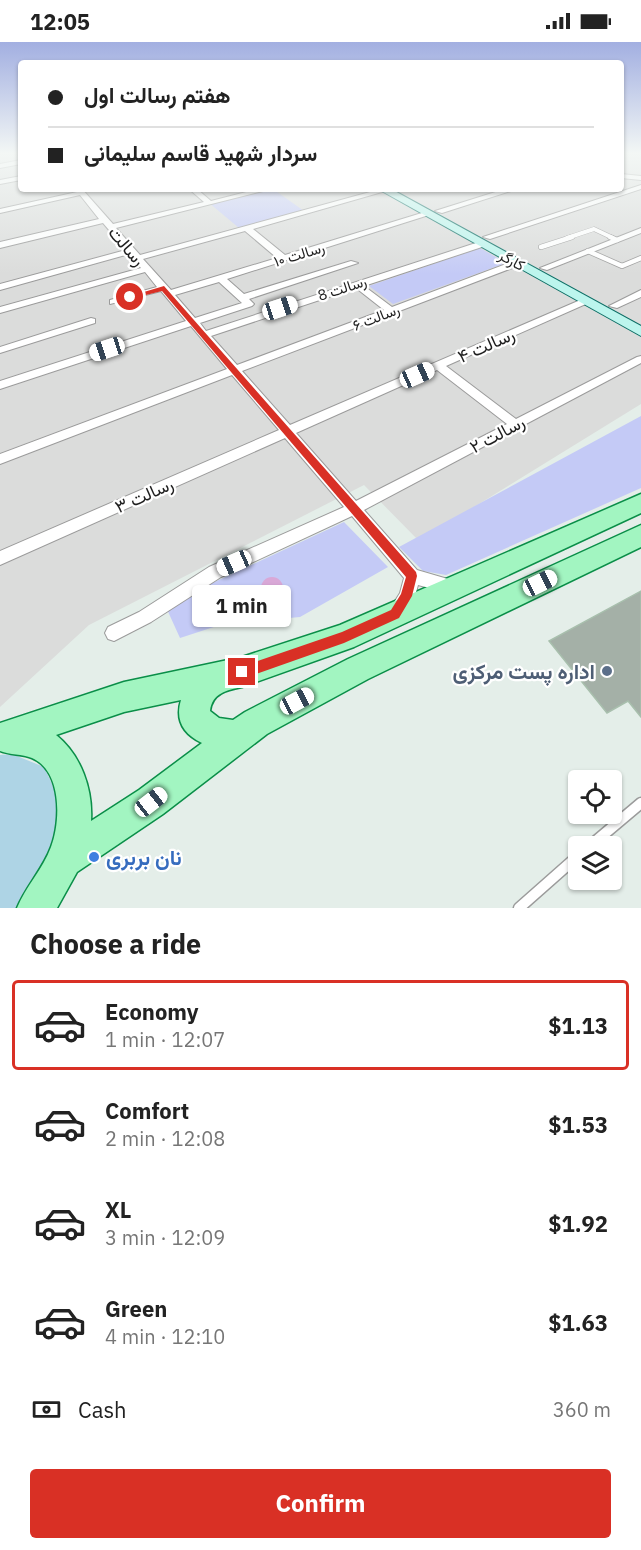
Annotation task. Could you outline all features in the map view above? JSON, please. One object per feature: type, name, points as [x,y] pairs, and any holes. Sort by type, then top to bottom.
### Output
[{"type":"main road","points":[[2,737],[124,697],[242,672],[344,637],[641,503]]},
{"type":"main road","points":[[65,859],[151,802],[256,723],[358,669],[641,535]]},
{"type":"main road","points":[[214,678],[200,691],[193,704],[194,718],[203,728],[212,732],[237,736]]},
{"type":"main road","points":[[2,737],[45,747],[62,764],[73,790],[74,823],[65,859],[36,908]]},
{"type":"street","points":[[0,211],[70,193]]},
{"type":"street","name":"رسالت","points":[[82,193],[412,576]]},
{"type":"street","points":[[198,193],[209,203]]},
{"type":"street","points":[[0,245],[249,193]]},
{"type":"street","points":[[0,287],[247,228],[373,193]]},
{"type":"street","name":"کارگر","points":[[397,193],[484,240],[544,268],[585,301],[641,332]]},
{"type":"street","name":"رسالت ۱۰","points":[[113,302],[220,279],[498,193]]},
{"type":"street","name":"رسالت 8","points":[[204,335],[622,193]]},
{"type":"street","points":[[247,228],[284,259]]},
{"type":"street","points":[[544,268],[641,231]]},
{"type":"street","name":"کارگر","points":[[484,240],[517,264],[641,320]]},
{"type":"street","points":[[0,385],[192,321],[354,263]]},
{"type":"street","name":"رسالت ۶","points":[[0,459],[517,264]]},
{"type":"street","points":[[0,310],[147,269]]},
{"type":"street","points":[[220,279],[261,314]]},
{"type":"street","points":[[356,284],[391,311]]},
{"type":"street","points":[[614,306],[641,293]]},
{"type":"street","name":"رسالت ۴","points":[[288,432],[585,301]]},
{"type":"street","points":[[0,350],[91,321]]},
{"type":"street","name":"رسالت ۲","points":[[114,633],[145,617],[215,572],[354,508],[641,359]]},
{"type":"street","points":[[439,366],[515,424]]},
{"type":"street","name":"رسالت ۳","points":[[0,558],[288,432]]},
{"type":"street","points":[[395,614],[407,596],[412,576],[454,587]]},
{"type":"lane","points":[[541,247],[594,230],[617,240]]},
{"type":"lane","points":[[588,251],[622,266],[641,258]]},
{"type":"lane","points":[[602,836],[641,803]]},
{"type":"lane","points":[[519,908],[568,865]]},
{"type":"shaded area","points":[[0,193],[641,193],[641,404],[419,541],[364,485],[89,625],[0,707]]},
{"type":"shaded area","points":[[243,193],[279,193],[304,211],[239,228],[208,202]]},
{"type":"shaded area","points":[[480,248],[506,263],[393,304],[369,286]]},
{"type":"shaded area","points":[[641,416],[641,488],[446,575],[423,571],[399,547]]},
{"type":"shaded area","points":[[344,522],[388,567],[300,617],[223,624],[180,638],[165,605]]},
{"type":"shaded area","points":[[272,577],[280,580],[283,588],[280,596],[272,599],[264,596],[261,588],[264,580]]},
{"type":"shaded area","points":[[12,754],[44,767],[55,793],[58,808],[57,823],[49,854],[34,883],[16,908],[0,908],[0,755]]},
{"type":"building","name":"اداره پست مرکزی","points":[[641,591],[641,717],[628,701],[607,713],[549,641]]},
{"type":"place","name":"اداره پست مرکزی","points":[[607,671]]},
{"type":"place","name":"نان بربری","points":[[94,857]]},
{"type":"route","points":[[130,297],[164,288],[412,576],[407,596],[395,614],[344,637],[242,672]]}]
